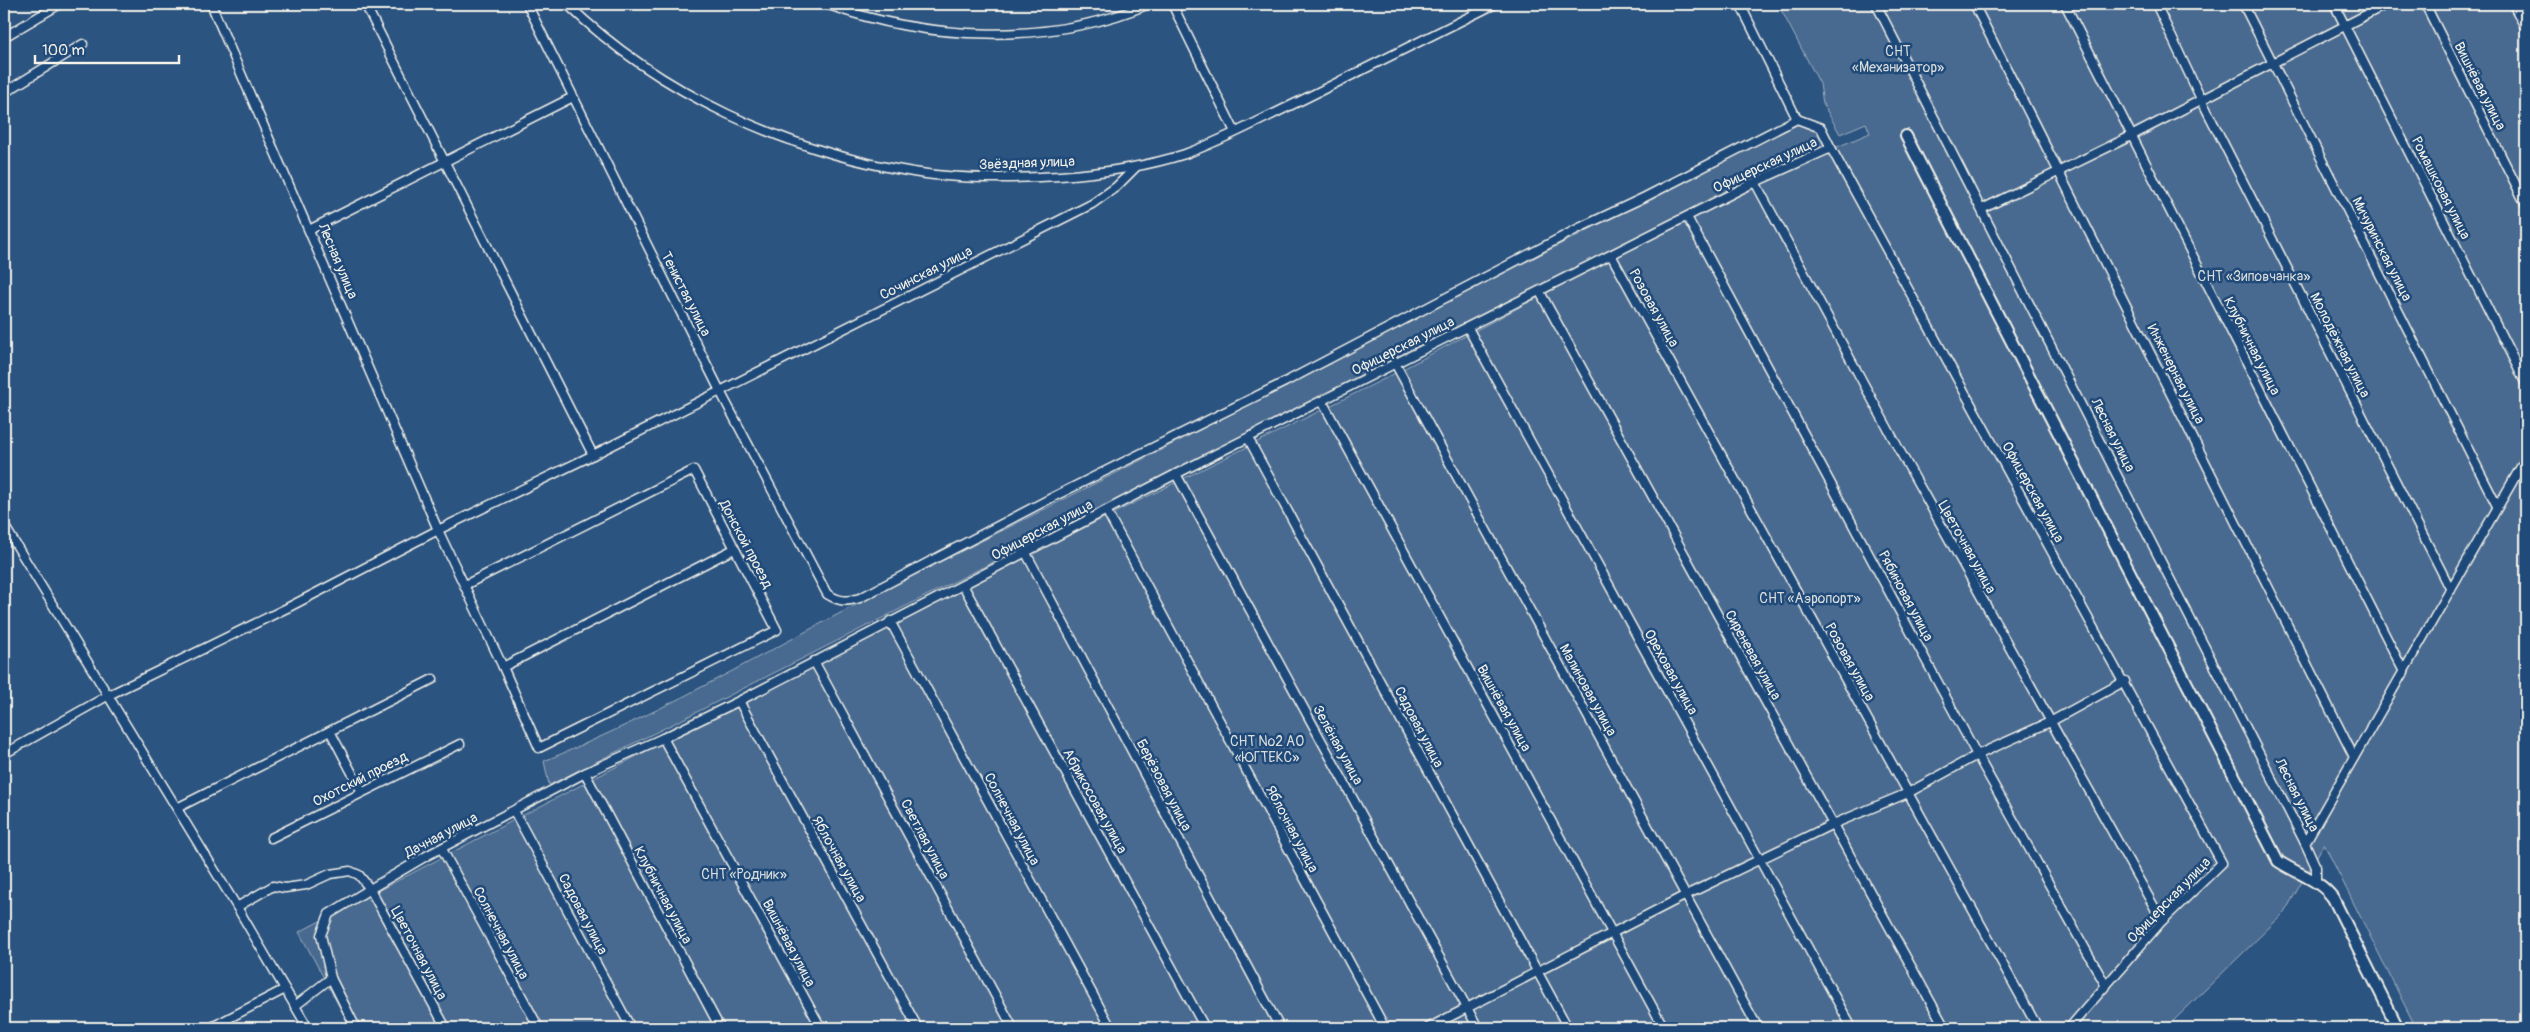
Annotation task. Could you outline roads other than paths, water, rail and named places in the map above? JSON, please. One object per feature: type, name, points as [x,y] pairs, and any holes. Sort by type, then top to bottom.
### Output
[{"type":"street","points":[[4,37],[60,4]]},
{"type":"street","name":"Лесная улица","points":[[211,4],[438,530],[503,666],[539,748],[777,630]]},
{"type":"street","points":[[365,4],[592,455]]},
{"type":"street","name":"Тенистая улица","points":[[527,4],[720,391],[826,594],[838,602],[860,598],[1055,496],[1285,382],[1572,232],[1797,119]]},
{"type":"street","name":"Звёздная улица","points":[[567,4],[588,24],[634,60],[676,86],[771,133],[846,158],[914,172],[959,177],[1030,178],[1136,167],[1185,154],[1235,132],[1495,4]]},
{"type":"street","points":[[826,4],[892,23],[968,33],[1027,32],[1071,26],[1131,11],[1149,4]]},
{"type":"street","points":[[1172,4],[1235,132]]},
{"type":"street","points":[[1740,4],[1797,119],[1821,128],[1831,148]]},
{"type":"street","name":"Лесная улица","points":[[1876,4],[2305,843],[2316,867],[2316,881]]},
{"type":"street","name":"Инженерная улица","points":[[1974,4],[2354,757]]},
{"type":"street","name":"Клубничная улица","points":[[2064,4],[2404,672]]},
{"type":"street","name":"Молодёжная улица","points":[[2156,4],[2201,99],[2450,590]]},
{"type":"street","name":"Мичуринская улица","points":[[2243,4],[2497,506]]},
{"type":"street","name":"Ромашковая улица","points":[[2334,4],[2526,384]]},
{"type":"street","points":[[1982,209],[2131,136],[2387,4]]},
{"type":"street","name":"Вишнёвая улица","points":[[2425,4],[2526,205]]},
{"type":"street","points":[[2513,4],[2526,29]]},
{"type":"street","points":[[4,93],[83,44]]},
{"type":"street","points":[[309,230],[573,96]]},
{"type":"street","points":[[1906,136],[2278,861],[2291,870],[2316,881],[2333,898],[2398,1028]]},
{"type":"street","name":"Офицерская улица","points":[[814,661],[1176,474],[1396,365],[1755,182],[1831,148],[2068,583],[2125,681],[2222,863],[2162,921],[2069,1028]]},
{"type":"street","name":"Сочинская улица","points":[[4,754],[109,695],[287,608],[438,530],[592,455],[1092,204],[1116,187],[1136,167]]},
{"type":"street","name":"Цветочная улица","points":[[1755,182],[1901,453],[2162,921]]},
{"type":"street","name":"Рябиновая улица","points":[[1687,217],[1977,755],[2106,986]]},
{"type":"street","name":"Розовая улица","points":[[1611,256],[2038,1028]]},
{"type":"street","name":"Сиреневая улица","points":[[1540,292],[1831,825],[1945,1028]]},
{"type":"street","name":"Ореховая улица","points":[[1468,328],[1852,1028]]},
{"type":"street","name":"Малиновая улица","points":[[1396,365],[1758,1028]]},
{"type":"street","name":"Вишнёвая улица","points":[[1322,401],[1664,1028]]},
{"type":"street","name":"Садовая улица","points":[[1248,438],[1568,1028]]},
{"type":"street","points":[[2305,843],[2526,458]]},
{"type":"street","name":"Донской проезд","points":[[465,585],[694,470],[777,630]]},
{"type":"street","name":"Зелёная улица","points":[[1176,474],[1478,1028]]},
{"type":"street","name":"Яблочная улица","points":[[1106,510],[1385,1028]]},
{"type":"street","points":[[4,525],[109,695],[308,1028]]},
{"type":"street","points":[[503,666],[734,549]]},
{"type":"street","name":"Берёзовая улица","points":[[1026,553],[1280,1028]]},
{"type":"street","name":"Абрикосовая улица","points":[[963,585],[1205,1028]]},
{"type":"street","name":"Солнечная улица","points":[[890,622],[1111,1028]]},
{"type":"street","name":"Дачная улица","points":[[356,1028],[331,978],[321,935],[329,914],[428,855],[585,773],[739,701],[814,661]]},
{"type":"street","name":"Светлая улица","points":[[814,661],[1013,1028]]},
{"type":"street","points":[[177,808],[433,679]]},
{"type":"street","points":[[1428,1028],[1686,895],[1831,825],[1908,793],[1977,755],[2050,722],[2125,681]]},
{"type":"street","name":"Яблочная улица","points":[[739,701],[918,1028]]},
{"type":"street","points":[[330,731],[362,792]]},
{"type":"street","name":"Вишнёвая улица","points":[[663,738],[821,1028]]},
{"type":"street","name":"Охотский проезд","points":[[271,838],[460,744]]},
{"type":"street","name":"Клубничная улица","points":[[585,773],[720,1028]]},
{"type":"street","name":"Садовая улица","points":[[514,811],[631,1028]]},
{"type":"street","name":"Солнечная улица","points":[[442,849],[539,1028]]},
{"type":"street","name":"Цветочная улица","points":[[237,907],[273,886],[285,888],[306,885],[330,874],[350,870],[359,875],[370,889],[446,1028]]},
{"type":"street","points":[[294,1006],[331,978]]},
{"type":"street","points":[[210,1028],[285,990]]},
{"type":"park label","name":"СНТ «Механизатор»","points":[[1898,59]]},
{"type":"park label","name":"СНТ «Зиповчанка»","points":[[2254,276]]},
{"type":"park label","name":"СНТ «Аэропорт»","points":[[1810,598]]},
{"type":"park label","name":"СНТ №2 АО «ЮГТЕКС»","points":[[1267,750]]},
{"type":"park label","name":"СНТ «Родник»","points":[[744,874]]}]
